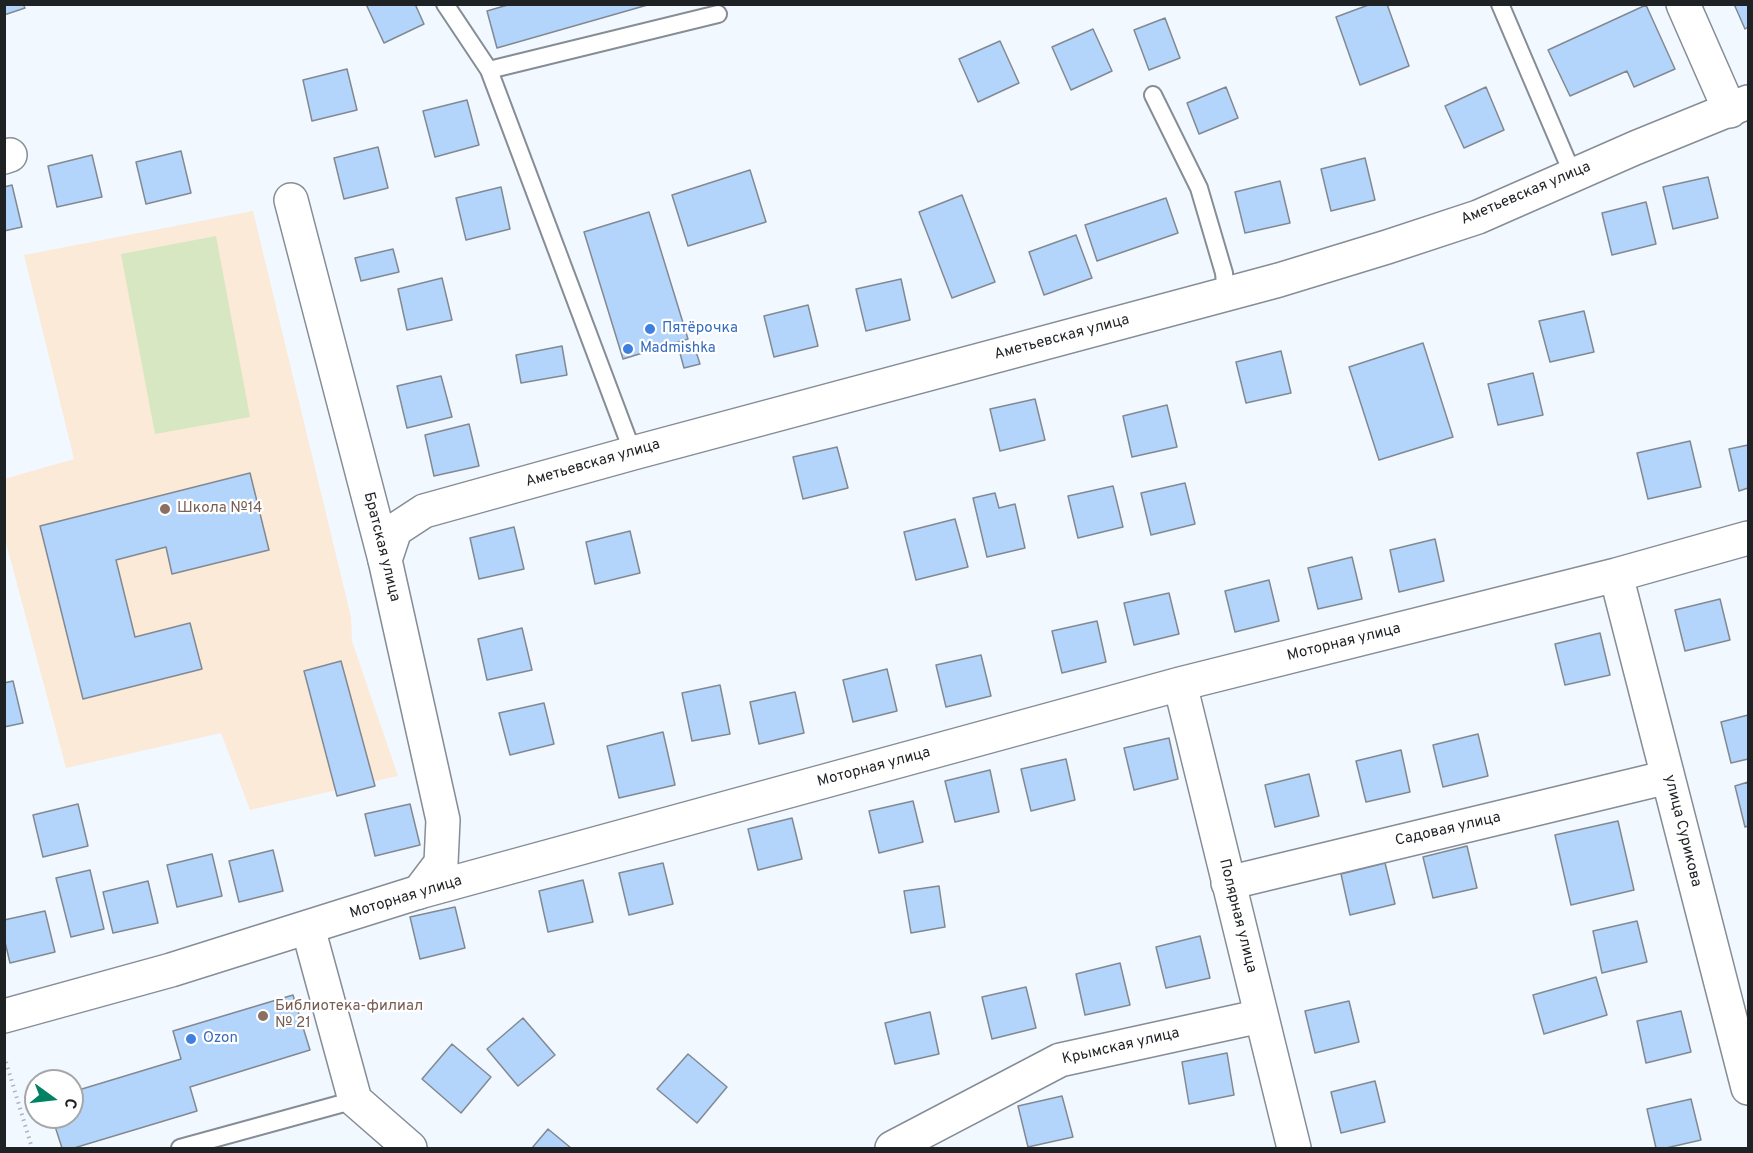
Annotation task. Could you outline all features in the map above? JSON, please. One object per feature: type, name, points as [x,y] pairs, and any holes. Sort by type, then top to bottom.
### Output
[{"type":"street","points":[[1683,4],[1739,106]]},
{"type":"street","name":"Аметьевская улица","points":[[385,560],[395,530],[424,511],[1301,273],[1478,217],[1635,147],[1739,106]]},
{"type":"street","name":"Братская улица","points":[[291,200],[385,560],[443,820],[441,863],[419,892]]},
{"type":"street","name":"Моторная улица","points":[[4,1016],[171,970],[419,892],[1180,684],[1616,575],[1749,538]]},
{"type":"street","name":"улица Сурикова","points":[[1616,575],[1749,1088]]},
{"type":"street","name":"Полярная улица","points":[[1180,684],[1294,1149]]},
{"type":"street","name":"Садовая улица","points":[[1228,883],[1668,777]]},
{"type":"street","points":[[308,928],[355,1100],[410,1149]]},
{"type":"street","name":"Крымская улица","points":[[892,1149],[1060,1060],[1261,1016]]},
{"type":"lane","points":[[445,4],[489,70],[633,453]]},
{"type":"lane","points":[[1500,4],[1572,176]]},
{"type":"lane","points":[[489,70],[718,14]]},
{"type":"lane","points":[[1153,95],[1199,188],[1224,273],[1226,294]]},
{"type":"lane","points":[[180,1149],[355,1100]]},
{"type":"path","points":[[6,1062],[32,1149]]},
{"type":"shaded area","name":"Школа №14","points":[[253,211],[351,617],[352,641],[398,776],[250,810],[221,733],[66,768],[5,539],[4,479],[74,459],[24,255]]},
{"type":"green space","points":[[216,236],[250,417],[155,434],[121,254]]},
{"type":"building","points":[[4,4],[23,4],[25,8],[4,15]]},
{"type":"building","points":[[366,4],[415,4],[424,24],[384,43]]},
{"type":"building","points":[[511,4],[651,4],[497,48],[487,11]]},
{"type":"building","points":[[1371,4],[1387,4],[1409,66],[1360,85],[1336,17]]},
{"type":"building","points":[[1734,4],[1748,4],[1748,27],[1745,29]]},
{"type":"building","points":[[1646,5],[1675,69],[1634,87],[1627,71],[1570,96],[1548,50]]},
{"type":"building","points":[[1165,18],[1180,58],[1149,70],[1134,30]]},
{"type":"building","points":[[1093,29],[1112,71],[1071,90],[1052,47]]},
{"type":"building","points":[[1000,41],[1019,83],[978,102],[959,59]]},
{"type":"building","points":[[347,69],[357,110],[312,121],[303,80]]},
{"type":"building","points":[[1226,87],[1238,118],[1199,134],[1187,103]]},
{"type":"building","points":[[1486,87],[1504,130],[1464,148],[1445,106]]},
{"type":"building","points":[[467,100],[479,145],[435,157],[423,111]]},
{"type":"building","points":[[378,147],[388,188],[344,199],[334,158]]},
{"type":"building","points":[[181,151],[191,193],[146,204],[136,162]]},
{"type":"building","points":[[92,155],[102,197],[57,207],[48,166]]},
{"type":"building","points":[[1365,158],[1375,200],[1331,211],[1321,169]]},
{"type":"building","points":[[750,170],[766,222],[688,246],[672,195]]},
{"type":"building","points":[[1708,177],[1718,218],[1673,229],[1663,187]]},
{"type":"building","points":[[1280,181],[1290,223],[1245,233],[1235,192]]},
{"type":"building","points":[[12,185],[22,227],[4,231],[4,187]]},
{"type":"building","points":[[501,187],[510,229],[466,240],[456,198]]},
{"type":"building","points":[[962,195],[995,282],[952,298],[919,212]]},
{"type":"building","points":[[1166,198],[1178,233],[1097,261],[1085,225]]},
{"type":"building","points":[[1646,202],[1656,244],[1612,255],[1602,213]]},
{"type":"building","points":[[649,212],[688,339],[623,359],[584,232]]},
{"type":"building","points":[[1076,235],[1092,278],[1044,295],[1029,252]]},
{"type":"building","points":[[393,249],[399,272],[361,281],[355,258]]},
{"type":"building","points":[[442,278],[452,320],[407,330],[398,289]]},
{"type":"building","points":[[901,279],[910,320],[866,331],[856,289]]},
{"type":"building","points":[[808,305],[818,346],[774,357],[764,316]]},
{"type":"building","points":[[1584,311],[1594,352],[1550,362],[1539,321]]},
{"type":"building","points":[[693,342],[700,364],[684,368],[678,346]]},
{"type":"building","points":[[1423,343],[1453,437],[1379,460],[1349,367]]},
{"type":"building","points":[[562,346],[567,375],[521,383],[516,355]]},
{"type":"building","points":[[1281,351],[1291,393],[1246,403],[1236,362]]},
{"type":"building","points":[[1533,373],[1543,415],[1498,425],[1488,384]]},
{"type":"building","points":[[441,376],[452,417],[407,428],[397,386]]},
{"type":"building","points":[[1035,399],[1045,440],[1000,451],[990,409]]},
{"type":"building","points":[[1167,405],[1177,447],[1132,457],[1123,416]]},
{"type":"building","points":[[469,424],[479,466],[434,476],[425,435]]},
{"type":"building","points":[[1690,441],[1701,487],[1648,499],[1637,453]]},
{"type":"building","points":[[1748,445],[1748,488],[1739,491],[1729,449]]},
{"type":"building","points":[[837,447],[848,488],[803,499],[793,457]]},
{"type":"building","points":[[250,473],[269,550],[172,574],[166,547],[116,560],[135,637],[190,623],[202,669],[83,699],[40,526]]},
{"type":"building","points":[[1185,483],[1195,524],[1151,535],[1141,493]]},
{"type":"building","points":[[1113,486],[1123,527],[1078,538],[1068,496]]},
{"type":"building","points":[[995,493],[999,508],[1015,504],[1025,548],[987,557],[973,498]]},
{"type":"building","points":[[955,519],[968,567],[916,580],[904,532]]},
{"type":"building","points":[[514,527],[524,569],[479,579],[470,538]]},
{"type":"building","points":[[630,531],[640,573],[595,584],[586,542]]},
{"type":"building","points":[[1435,539],[1444,581],[1399,592],[1390,550]]},
{"type":"building","points":[[1352,557],[1362,599],[1318,609],[1308,568]]},
{"type":"building","points":[[1269,580],[1279,621],[1235,632],[1225,591]]},
{"type":"building","points":[[1169,593],[1179,634],[1134,645],[1124,603]]},
{"type":"building","points":[[1720,599],[1730,640],[1685,651],[1675,610]]},
{"type":"building","points":[[1097,621],[1106,662],[1062,673],[1052,631]]},
{"type":"building","points":[[522,628],[532,670],[487,680],[478,639]]},
{"type":"building","points":[[1600,633],[1610,675],[1565,685],[1555,644]]},
{"type":"building","points":[[981,655],[991,696],[946,707],[936,665]]},
{"type":"building","points":[[341,661],[375,786],[337,796],[304,671]]},
{"type":"building","points":[[887,669],[897,711],[853,722],[843,680]]},
{"type":"building","points":[[13,681],[23,723],[4,727],[4,683]]},
{"type":"building","points":[[720,685],[730,734],[692,741],[682,693]]},
{"type":"building","points":[[795,692],[804,733],[759,744],[750,702]]},
{"type":"building","points":[[544,703],[554,744],[510,755],[499,713]]},
{"type":"building","points":[[1748,715],[1748,759],[1731,763],[1721,722]]},
{"type":"building","points":[[663,732],[675,785],[619,798],[607,746]]},
{"type":"building","points":[[1478,734],[1488,776],[1443,787],[1433,745]]},
{"type":"building","points":[[1169,738],[1178,779],[1134,790],[1124,748]]},
{"type":"building","points":[[1401,750],[1410,792],[1366,802],[1356,761]]},
{"type":"building","points":[[1066,759],[1075,800],[1031,811],[1021,769]]},
{"type":"building","points":[[990,770],[999,812],[955,822],[945,781]]},
{"type":"building","points":[[1309,774],[1319,816],[1275,827],[1265,785]]},
{"type":"building","points":[[1748,782],[1748,826],[1745,827],[1735,786]]},
{"type":"building","points":[[913,801],[923,842],[879,853],[869,811]]},
{"type":"building","points":[[78,804],[88,846],[43,857],[33,815]]},
{"type":"building","points":[[410,804],[420,845],[375,856],[365,814]]},
{"type":"building","points":[[792,818],[802,859],[758,870],[748,829]]},
{"type":"building","points":[[1618,821],[1634,890],[1571,905],[1555,835]]},
{"type":"building","points":[[1467,846],[1477,888],[1433,898],[1423,857]]},
{"type":"building","points":[[273,850],[283,891],[239,902],[229,861]]},
{"type":"building","points":[[212,854],[222,896],[177,907],[167,865]]},
{"type":"building","points":[[663,863],[673,904],[629,915],[619,873]]},
{"type":"building","points":[[1385,863],[1395,904],[1350,915],[1341,874]]},
{"type":"building","points":[[90,870],[104,929],[71,937],[56,878]]},
{"type":"building","points":[[583,880],[593,922],[548,932],[539,891]]},
{"type":"building","points":[[148,881],[158,923],[113,933],[103,892]]},
{"type":"building","points":[[939,886],[945,927],[911,933],[904,891]]},
{"type":"building","points":[[455,907],[465,948],[420,959],[410,917]]},
{"type":"building","points":[[45,911],[55,952],[10,963],[4,938],[4,920]]},
{"type":"building","points":[[1637,921],[1647,962],[1602,973],[1593,931]]},
{"type":"building","points":[[1200,936],[1210,978],[1166,988],[1156,947]]},
{"type":"building","points":[[1120,963],[1130,1005],[1085,1015],[1076,974]]},
{"type":"building","points":[[1596,977],[1607,1015],[1544,1034],[1533,995]]},
{"type":"building","points":[[1026,987],[1036,1028],[992,1039],[982,997]]},
{"type":"building","points":[[293,995],[310,1050],[190,1087],[197,1111],[74,1148],[62,1148],[56,1129],[84,1129],[84,1088],[181,1059],[173,1031]]},
{"type":"building","points":[[1349,1001],[1359,1042],[1315,1053],[1305,1011]]},
{"type":"building","points":[[1681,1011],[1691,1052],[1646,1063],[1637,1021]]},
{"type":"building","points":[[930,1012],[939,1054],[895,1064],[885,1023]]},
{"type":"building","points":[[523,1018],[555,1055],[518,1086],[487,1049]]},
{"type":"building","points":[[452,1044],[491,1077],[461,1113],[422,1079]]},
{"type":"building","points":[[1227,1053],[1234,1095],[1189,1104],[1182,1062]]},
{"type":"building","points":[[688,1054],[727,1087],[697,1123],[657,1089]]},
{"type":"building","points":[[1375,1081],[1385,1122],[1341,1133],[1331,1092]]},
{"type":"building","points":[[1062,1096],[1073,1137],[1028,1147],[1018,1106]]},
{"type":"building","points":[[1691,1099],[1701,1140],[1656,1148],[1647,1109]]},
{"type":"building","points":[[548,1129],[571,1148],[532,1148]]},
{"type":"place","name":"Пятёрочка","points":[[650,329]]},
{"type":"place","name":"Madmishka","points":[[628,349]]},
{"type":"place","name":"Школа №14","points":[[165,509]]},
{"type":"place","name":"Библиотека-филиал № 21","points":[[263,1016]]},
{"type":"place","name":"Ozon","points":[[191,1039]]}]
